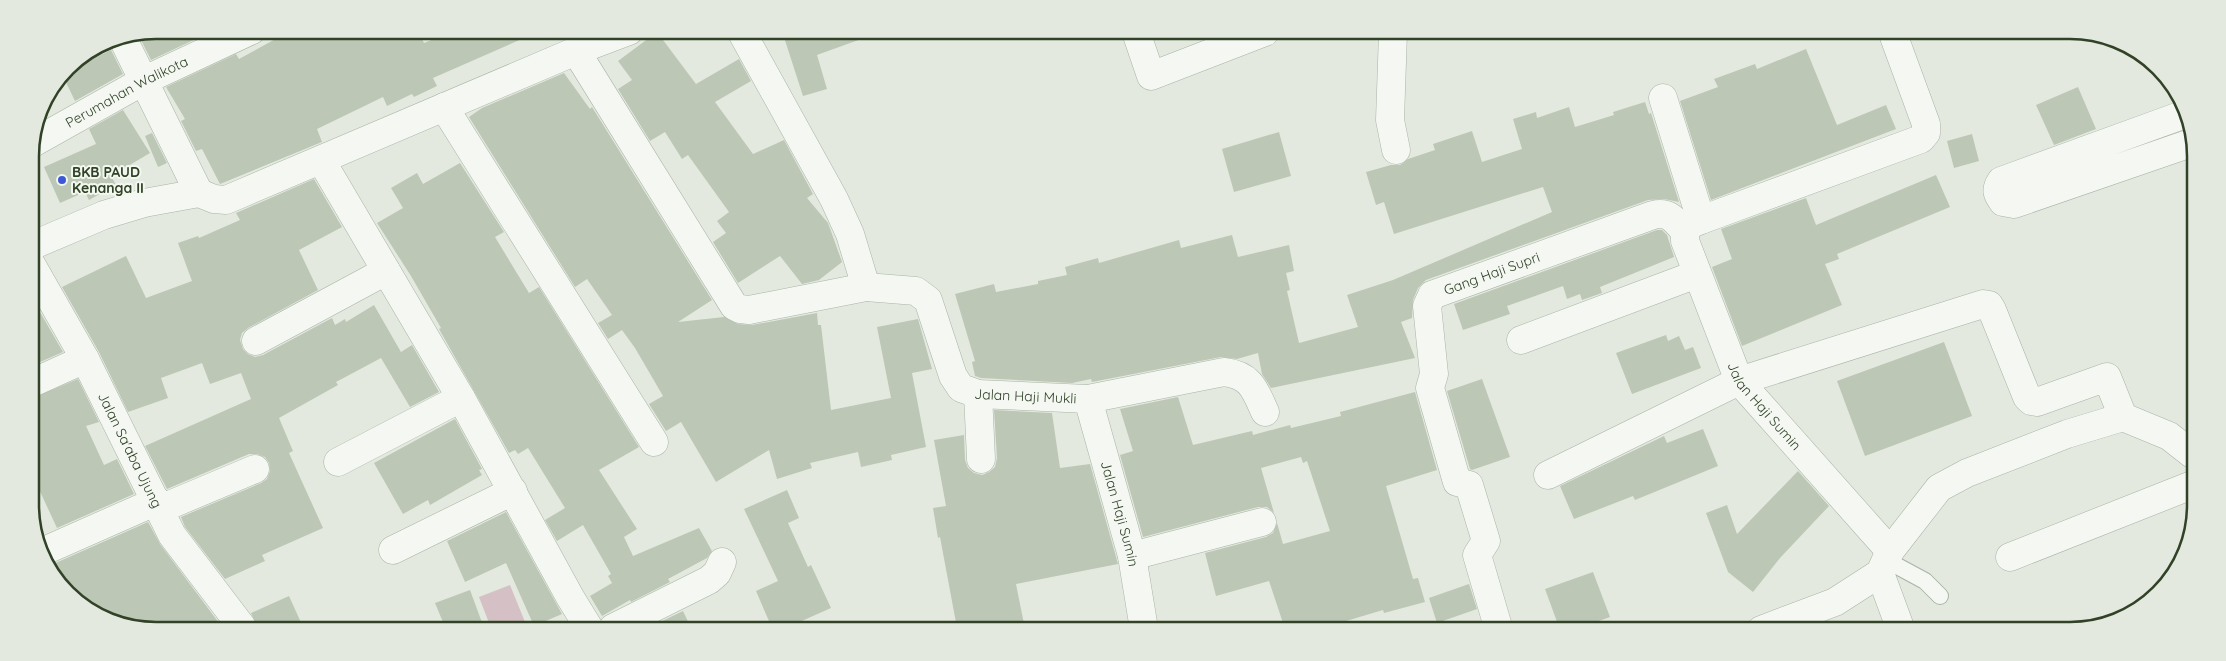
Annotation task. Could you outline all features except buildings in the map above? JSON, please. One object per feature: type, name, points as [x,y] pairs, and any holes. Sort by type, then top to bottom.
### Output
[{"type":"street","name":"Perumahan Walikota","points":[[40,139],[145,80],[233,39]]},
{"type":"street","points":[[39,243],[104,215],[144,203],[199,193],[214,199],[226,200],[608,39]]},
{"type":"street","points":[[745,39],[834,199],[850,234],[866,287]]},
{"type":"street","points":[[1138,39],[1151,76],[1247,39]]},
{"type":"street","points":[[1393,39],[1390,120],[1396,150]]},
{"type":"street","points":[[1693,226],[1921,139],[1926,132],[1926,124],[1895,39]]},
{"type":"street","points":[[125,43],[199,193]]},
{"type":"street","name":"Jalan Haji Mukli","points":[[576,51],[734,306],[749,310],[866,287],[916,291],[928,300],[953,376],[961,388],[978,394],[1088,399],[1224,372],[1243,377],[1250,383],[1266,412]]},
{"type":"street","name":"Jalan Haji Sumin","points":[[1663,98],[1693,226],[1686,241],[1739,381],[1885,562]]},
{"type":"street","points":[[444,107],[654,442]]},
{"type":"street","points":[[2180,116],[2001,181],[1997,194],[2003,202],[2014,204],[2187,145]]},
{"type":"street","points":[[321,160],[461,398],[585,622]]},
{"type":"street","name":"Gang Haji Supri","points":[[1497,622],[1477,556],[1486,541],[1469,486],[1457,482],[1430,388],[1434,374],[1427,306],[1432,295],[1653,215],[1663,213],[1693,226]]},
{"type":"street","points":[[256,341],[386,271]]},
{"type":"street","points":[[1521,340],[1698,274]]},
{"type":"street","name":"Jalan Sa'aba Ujung","points":[[39,278],[85,359],[172,534],[238,622]]},
{"type":"street","points":[[1548,475],[1739,381],[1983,304],[1989,305],[1992,310],[2031,401],[2037,402],[2107,377],[2123,417]]},
{"type":"street","points":[[39,380],[85,359]]},
{"type":"street","points":[[978,394],[981,459]]},
{"type":"street","points":[[338,462],[461,398]]},
{"type":"street","name":"Jalan Haji Sumin","points":[[1088,399],[1132,556],[1143,622]]},
{"type":"street","points":[[1782,622],[1835,602],[1885,562],[1939,488],[1967,472],[2058,437],[2123,417],[2169,436],[2187,450]]},
{"type":"street","points":[[48,549],[158,505],[256,469]]},
{"type":"street","points":[[2010,557],[2187,487]]},
{"type":"street","points":[[393,550],[513,491]]},
{"type":"street","points":[[1132,556],[1262,522]]},
{"type":"street","points":[[625,622],[709,580],[718,573],[722,562]]},
{"type":"street","points":[[1885,562],[1899,622]]},
{"type":"lane","points":[[1885,562],[1925,581],[1940,596]]},
{"type":"shaded area","points":[[510,585],[525,622],[489,622],[479,597]]},
{"type":"place","name":"BKB PAUD Kenanga II","points":[[62,180]]}]
